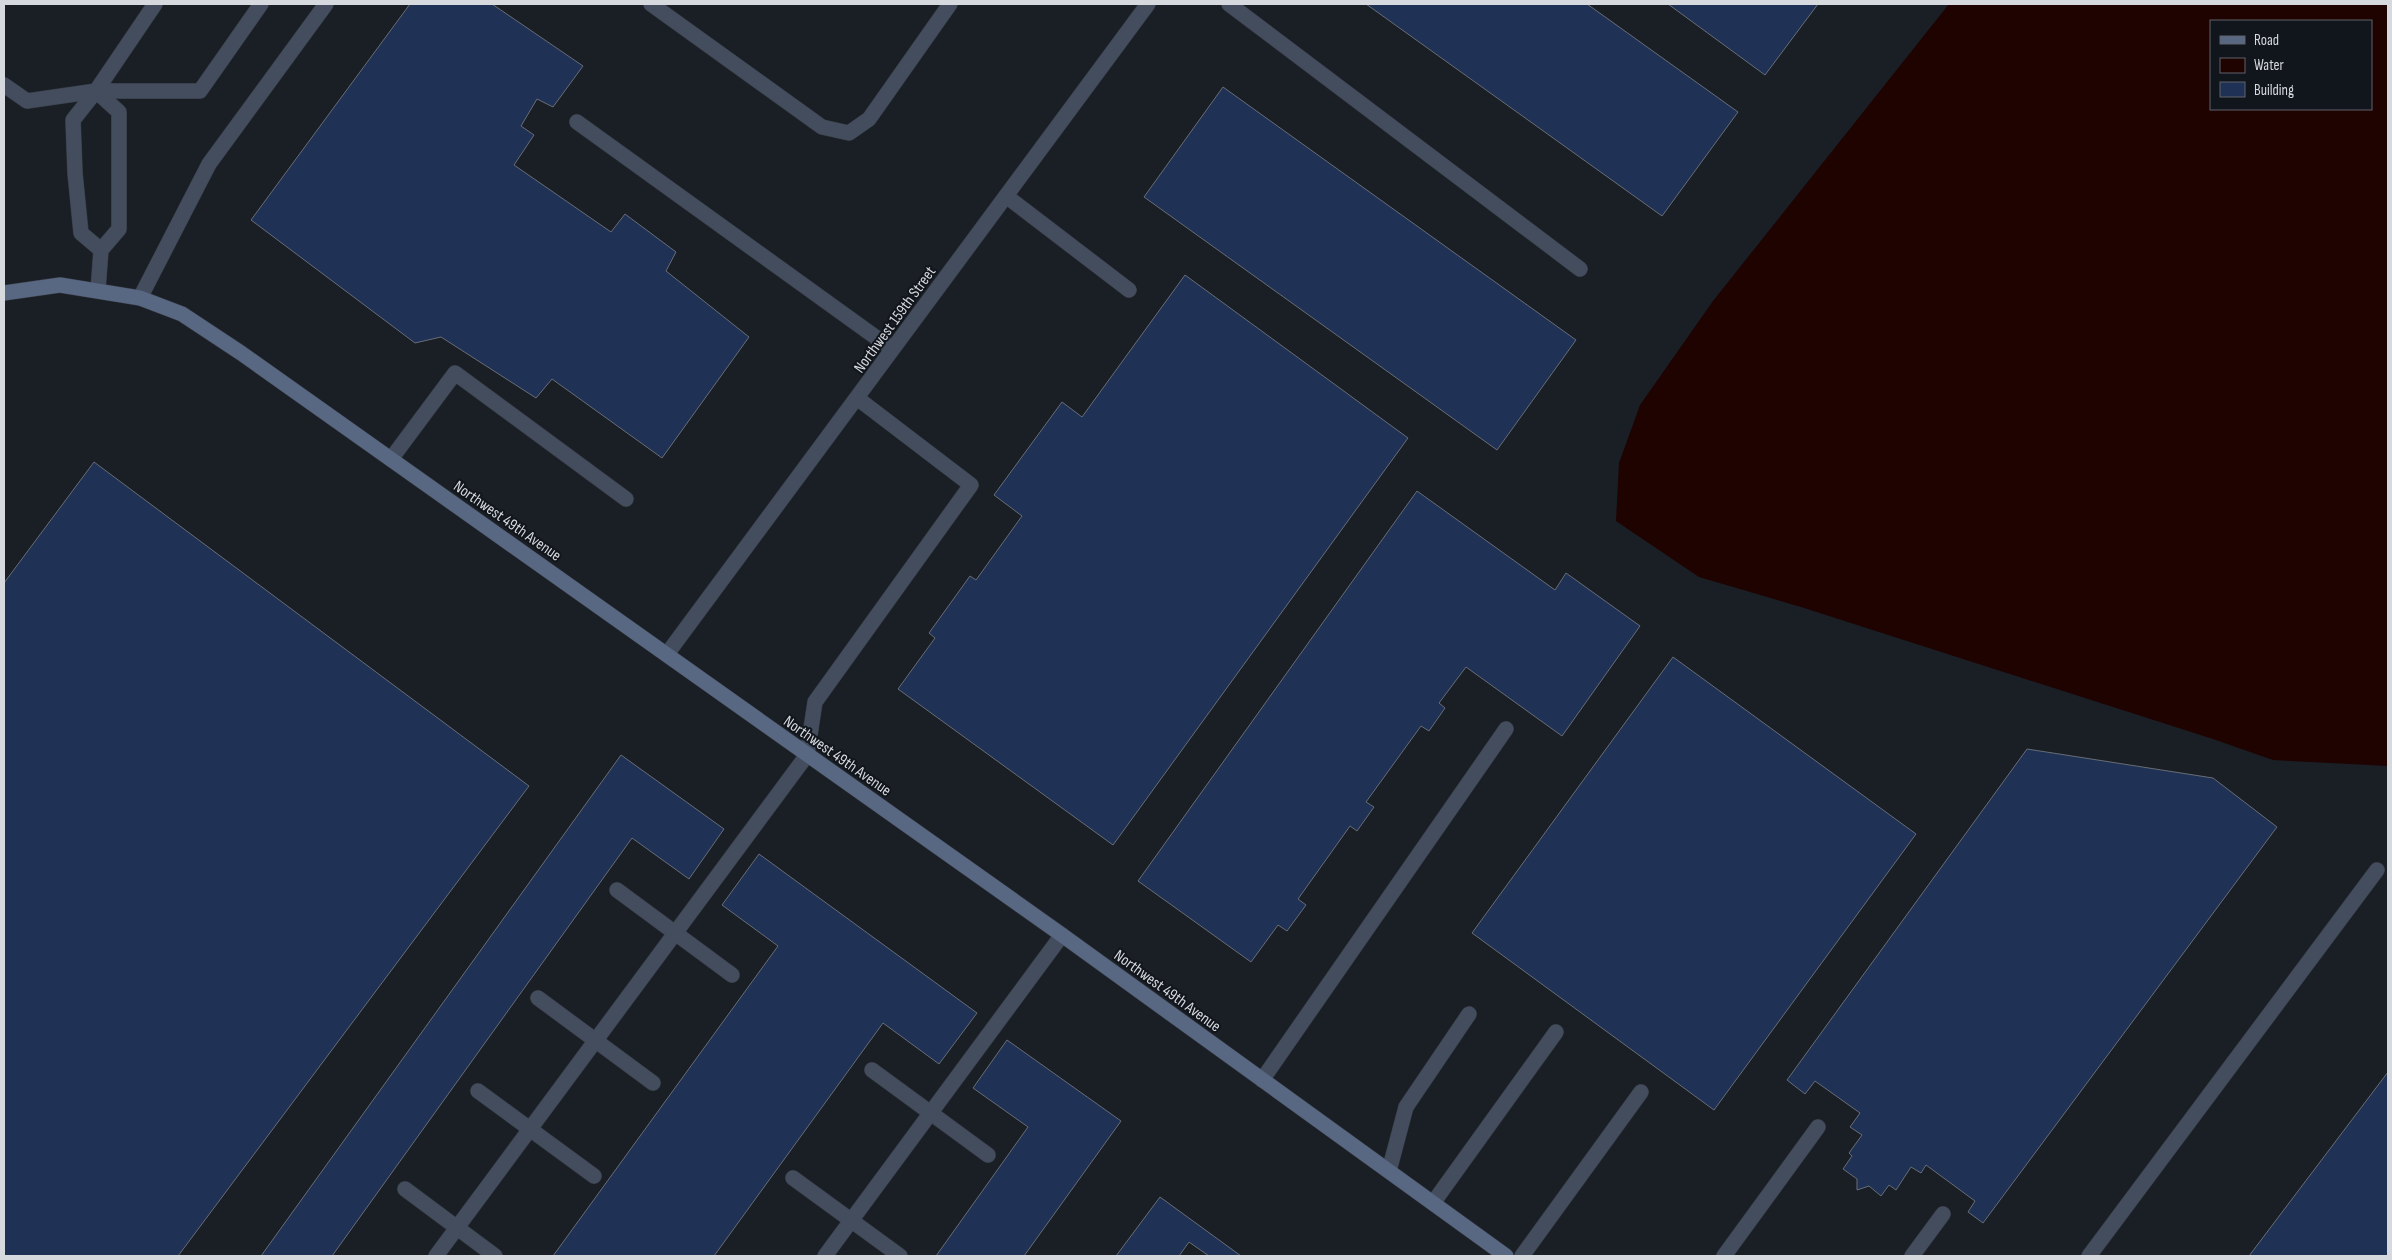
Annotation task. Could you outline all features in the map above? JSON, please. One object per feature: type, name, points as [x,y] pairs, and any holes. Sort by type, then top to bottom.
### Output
[{"type":"street","points":[[101,250],[81,233],[74,173],[73,120],[96,91],[155,4]]},
{"type":"street","points":[[4,85],[26,101],[96,91],[200,91],[261,4]]},
{"type":"street","points":[[140,298],[209,164],[326,4]]},
{"type":"street","points":[[651,4],[822,127],[849,133],[869,119],[950,4]]},
{"type":"street","name":"Northwest 159th Street","points":[[667,654],[1148,4]]},
{"type":"street","points":[[1229,4],[1580,269]]},
{"type":"street","points":[[96,91],[119,112],[119,229],[101,250],[98,290]]},
{"type":"street","points":[[577,122],[892,349]]},
{"type":"street","points":[[1006,196],[1129,290]]},
{"type":"street","name":"Northwest 49th Avenue","points":[[4,293],[60,285],[140,298],[182,314],[391,459],[1062,935],[1506,1256]]},
{"type":"street","points":[[391,459],[455,373],[626,499]]},
{"type":"street","points":[[436,1256],[807,755],[815,702],[971,485],[857,398]]},
{"type":"street","points":[[1262,1080],[1506,729]]},
{"type":"street","points":[[2089,1256],[2377,870]]},
{"type":"street","points":[[617,890],[732,975]]},
{"type":"street","points":[[825,1256],[1062,935]]},
{"type":"street","points":[[538,998],[653,1083]]},
{"type":"street","points":[[1389,1171],[1406,1106],[1469,1014]]},
{"type":"street","points":[[1433,1203],[1556,1032]]},
{"type":"street","points":[[872,1070],[988,1155]]},
{"type":"street","points":[[478,1090],[594,1176]]},
{"type":"street","points":[[1522,1256],[1641,1092]]},
{"type":"street","points":[[1724,1256],[1818,1128]]},
{"type":"street","points":[[793,1178],[900,1256]]},
{"type":"street","points":[[405,1189],[495,1256]]},
{"type":"street","points":[[1912,1256],[1943,1214]]},
{"type":"water","points":[[1949,4],[2388,4],[2388,766],[2273,760],[1801,607],[1699,577],[1616,521],[1619,463],[1640,405],[1713,301]]},
{"type":"building","points":[[410,4],[492,4],[583,66],[553,107],[537,99],[521,126],[534,135],[514,165],[611,232],[625,214],[676,252],[666,271],[749,337],[662,458],[552,379],[536,398],[441,337],[415,343],[251,220]]},
{"type":"building","points":[[1366,4],[1587,4],[1738,112],[1662,216]]},
{"type":"building","points":[[1668,4],[1818,4],[1765,75]]},
{"type":"building","points":[[1223,87],[1576,340],[1497,450],[1144,197]]},
{"type":"building","points":[[1185,275],[1408,438],[1113,845],[898,689],[935,638],[929,633],[970,576],[976,580],[1022,516],[994,495],[1062,402],[1082,417]]},
{"type":"building","points":[[94,462],[529,786],[178,1256],[4,1256],[4,583]]},
{"type":"building","points":[[1417,491],[1555,590],[1566,573],[1640,626],[1562,736],[1466,667],[1439,703],[1445,708],[1429,731],[1421,726],[1366,802],[1374,807],[1357,831],[1350,826],[1298,899],[1306,905],[1287,931],[1278,925],[1251,962],[1138,881]]},
{"type":"building","points":[[1673,657],[1916,834],[1714,1110],[1472,933]]},
{"type":"building","points":[[2027,749],[2213,778],[2277,827],[1983,1223],[1968,1212],[1975,1201],[1926,1165],[1921,1173],[1911,1167],[1896,1190],[1889,1185],[1881,1196],[1869,1186],[1857,1190],[1857,1179],[1843,1169],[1852,1156],[1849,1153],[1862,1135],[1850,1127],[1860,1113],[1815,1081],[1805,1094],[1787,1080]]},
{"type":"building","points":[[621,755],[724,829],[689,879],[632,838],[332,1256],[261,1256]]},
{"type":"building","points":[[759,854],[977,1013],[939,1064],[883,1023],[714,1256],[553,1256],[778,946],[722,905]]},
{"type":"building","points":[[1007,1040],[1121,1121],[1024,1256],[936,1256],[1028,1127],[973,1088]]},
{"type":"building","points":[[2388,1072],[2388,1256],[2249,1256]]},
{"type":"building","points":[[1160,1197],[1241,1256],[1209,1256],[1189,1242],[1179,1256],[1116,1256]]}]
